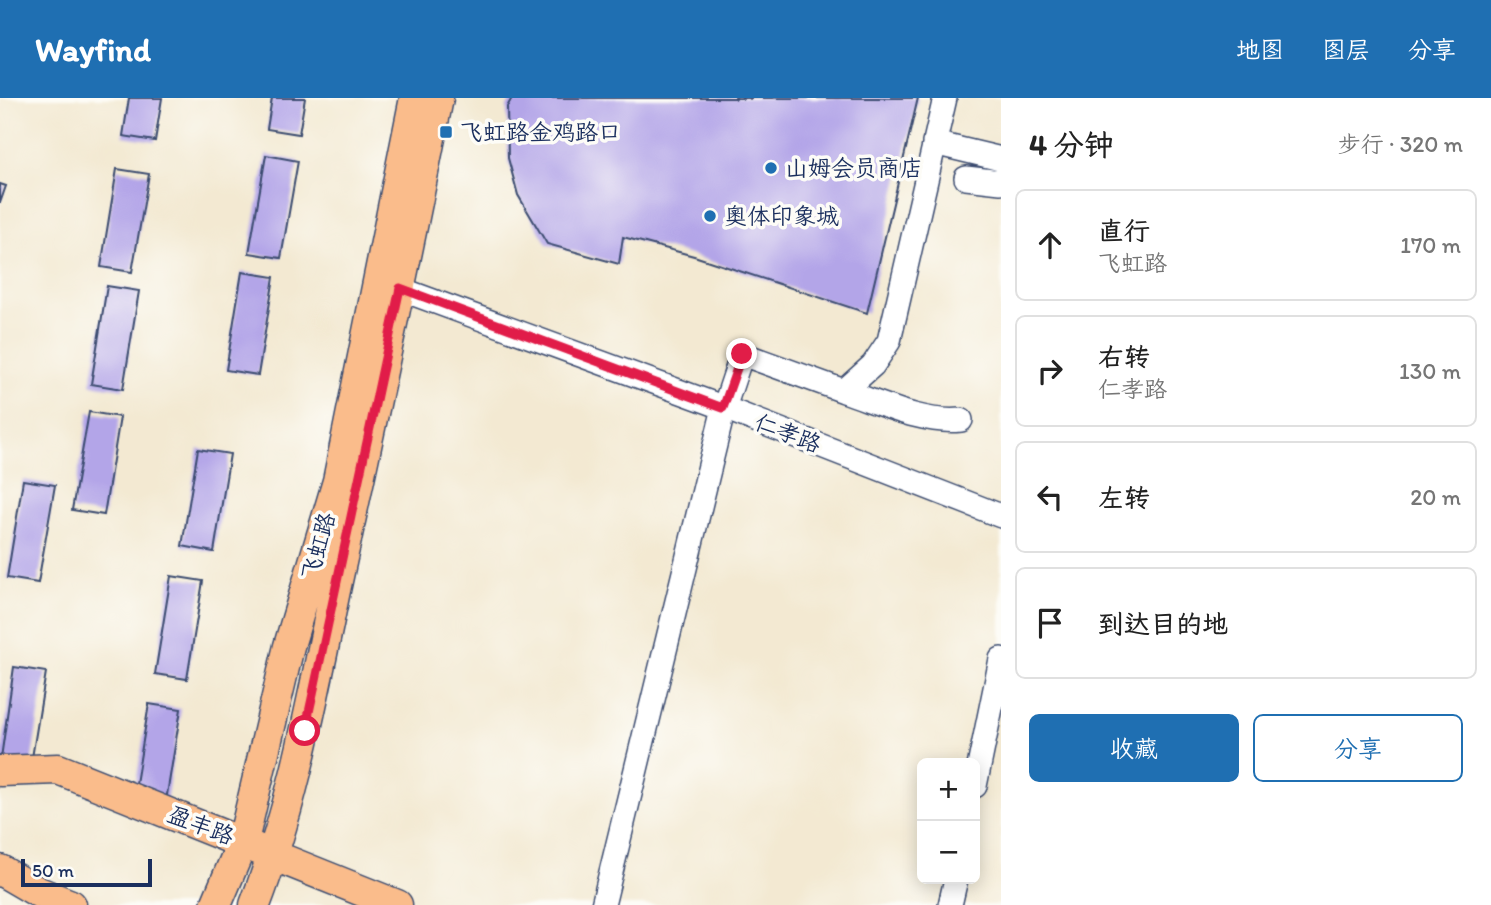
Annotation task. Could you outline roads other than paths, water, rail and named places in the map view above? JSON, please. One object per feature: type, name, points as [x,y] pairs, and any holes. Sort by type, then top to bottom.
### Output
[{"type":"main road","name":"飞虹路","points":[[255,905],[274,854],[305,731],[389,285],[415,98]]},
{"type":"main road","name":"飞虹路","points":[[216,905],[243,841],[289,646],[338,481],[438,98]]},
{"type":"main road","name":"盈丰路","points":[[0,771],[58,769],[397,905]]},
{"type":"main road","points":[[0,870],[36,891],[71,905]]},
{"type":"street","points":[[844,391],[873,365],[888,341],[945,98]]},
{"type":"street","points":[[934,143],[1001,159]]},
{"type":"street","points":[[966,178],[1001,181]]},
{"type":"street","name":"仁孝路","points":[[389,285],[723,408],[1001,516]]},
{"type":"street","points":[[603,905],[723,408],[742,354],[923,416],[947,421],[961,420]]},
{"type":"street","points":[[980,762],[1001,659]]},
{"type":"street","points":[[950,905],[955,884]]},
{"type":"place","name":"飞虹路金鸡路口","points":[[446,132]]},
{"type":"place","name":"山姆会员商店","points":[[771,168]]},
{"type":"place","name":"奥体印象城","points":[[710,216]]}]
